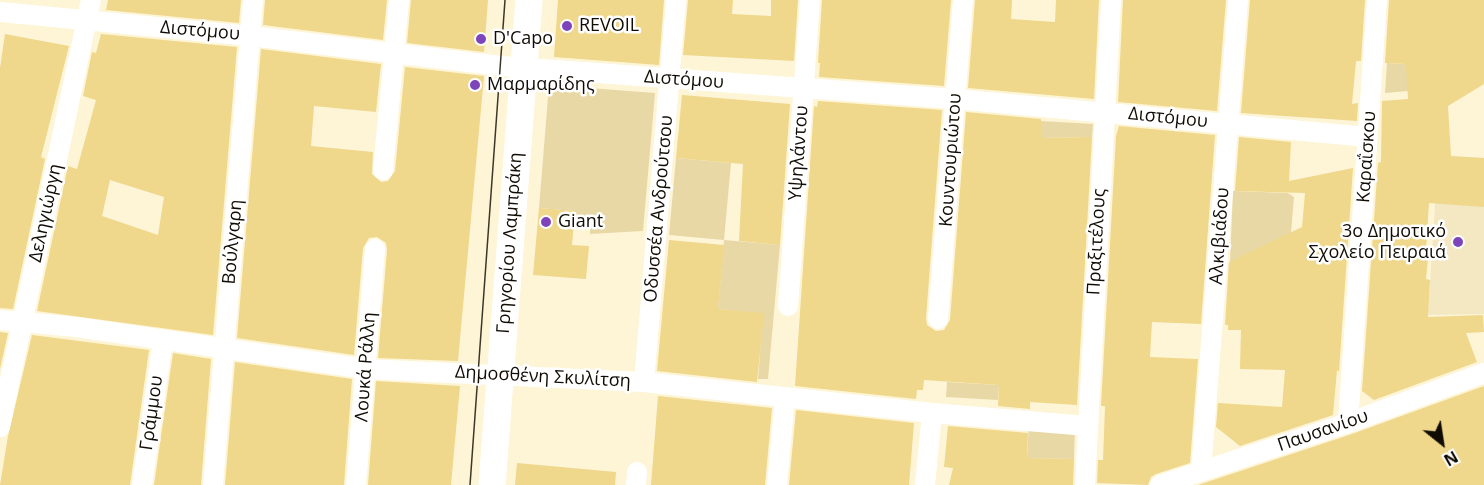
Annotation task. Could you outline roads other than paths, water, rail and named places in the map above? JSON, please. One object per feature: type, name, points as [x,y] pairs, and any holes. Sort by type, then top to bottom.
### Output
[{"type":"main road","name":"Γρηγορίου Λαμπράκη","points":[[492,485],[529,0]]},
{"type":"street","name":"Δεληγιώργη","points":[[0,427],[92,0]]},
{"type":"street","name":"Βούλγαρη","points":[[213,485],[253,0]]},
{"type":"street","points":[[383,171],[399,0]]},
{"type":"street","name":"Οδυσσέα Ανδρούτσου","points":[[644,382],[676,0]]},
{"type":"street","name":"Υψηλάντου","points":[[789,306],[810,0]]},
{"type":"street","name":"Κουντουριώτου","points":[[938,319],[963,0]]},
{"type":"street","name":"Πραξιτέλους","points":[[1085,485],[1111,0]]},
{"type":"street","name":"Αλκιβιάδου","points":[[1202,471],[1238,0]]},
{"type":"street","name":"Καραΐσκου","points":[[1348,423],[1377,0]]},
{"type":"street","name":"Διστόμου","points":[[0,12],[250,36],[524,68],[955,99],[1368,137]]},
{"type":"street","name":"Λουκά Ράλλη","points":[[356,485],[375,249]]},
{"type":"street","name":"Δημοσθένη Σκυλίτση","points":[[0,320],[163,340],[366,369],[644,382],[932,413],[1087,426]]},
{"type":"street","name":"Γράμμου","points":[[142,485],[163,340]]},
{"type":"street","name":"Παυσανίου","points":[[1160,485],[1348,423],[1484,373]]},
{"type":"street","points":[[777,485],[785,397]]},
{"type":"street","points":[[925,485],[932,413]]},
{"type":"tram line","points":[[470,485],[505,0]]},
{"type":"place","name":"REVOIL","points":[[567,26]]},
{"type":"place","name":"D'Capo","points":[[481,39]]},
{"type":"place","name":"Μαρμαρίδης","points":[[475,85]]},
{"type":"place","name":"Giant","points":[[546,222]]},
{"type":"place","name":"3ο Δημοτικό Σχολείο Πειραιά","points":[[1458,242]]}]
